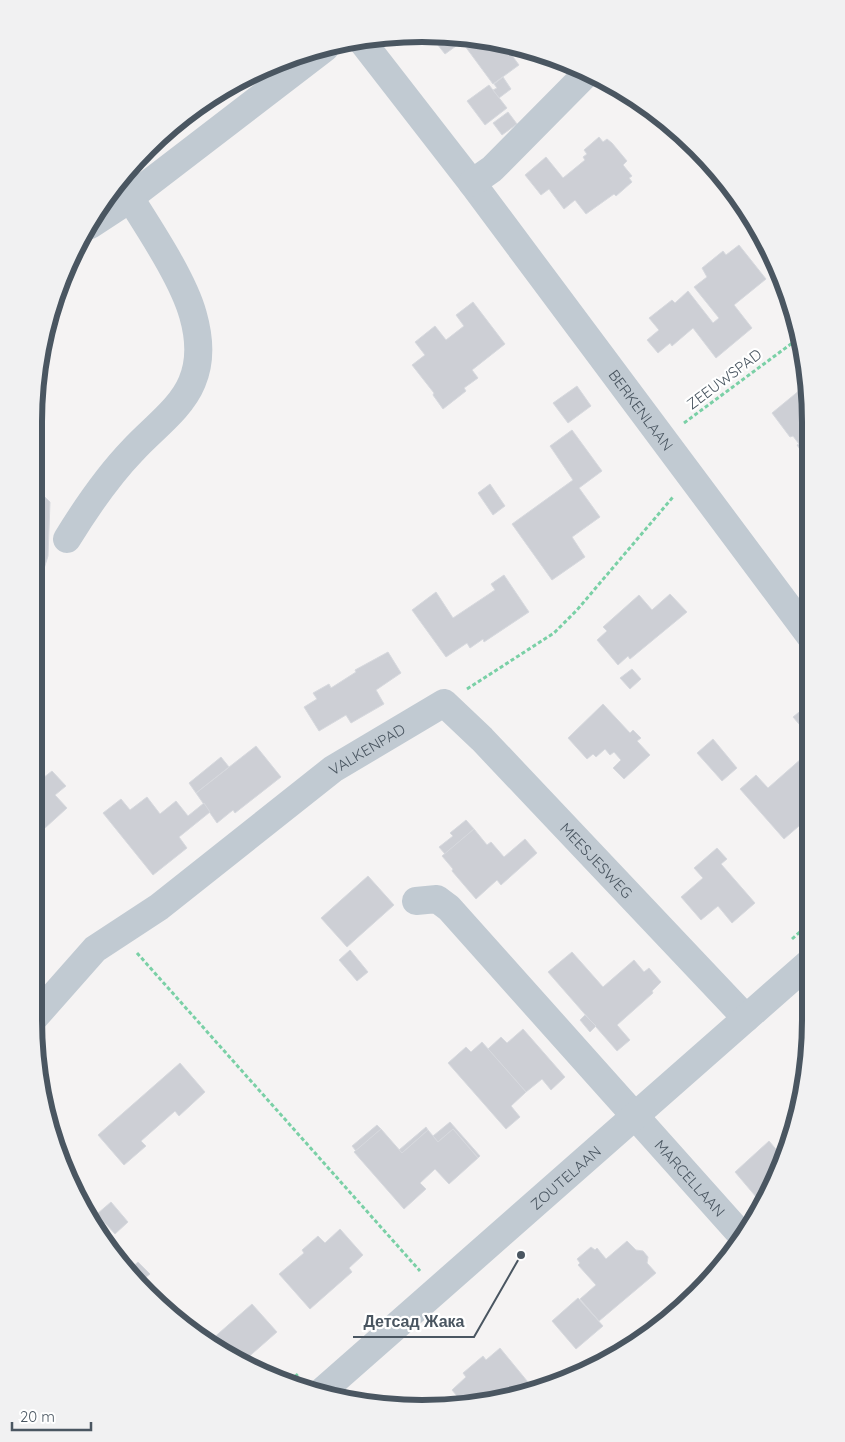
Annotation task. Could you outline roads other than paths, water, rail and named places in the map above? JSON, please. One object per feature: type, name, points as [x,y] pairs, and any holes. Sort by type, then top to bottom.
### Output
[{"type":"street","name":"BERKENLAAN","points":[[366,47],[472,183],[802,625]]},
{"type":"street","points":[[103,217],[310,60]]},
{"type":"street","points":[[472,183],[492,169],[582,78]]},
{"type":"street","points":[[67,538],[90,503],[116,470],[178,405],[192,382],[198,357],[198,334],[193,312],[164,256],[130,198]]},
{"type":"street","name":"VALKENPAD","points":[[42,1009],[95,949],[159,907],[333,769],[444,703]]},
{"type":"street","name":"MEESJESWEG","points":[[444,703],[482,739],[746,1018]]},
{"type":"street","name":"MARCELLAAN","points":[[416,901],[437,899],[449,908],[738,1231]]},
{"type":"street","name":"ZOUTELAAN","points":[[326,1387],[802,969]]},
{"type":"place","name":"Детсад Жака","points":[[521,1255]]}]
